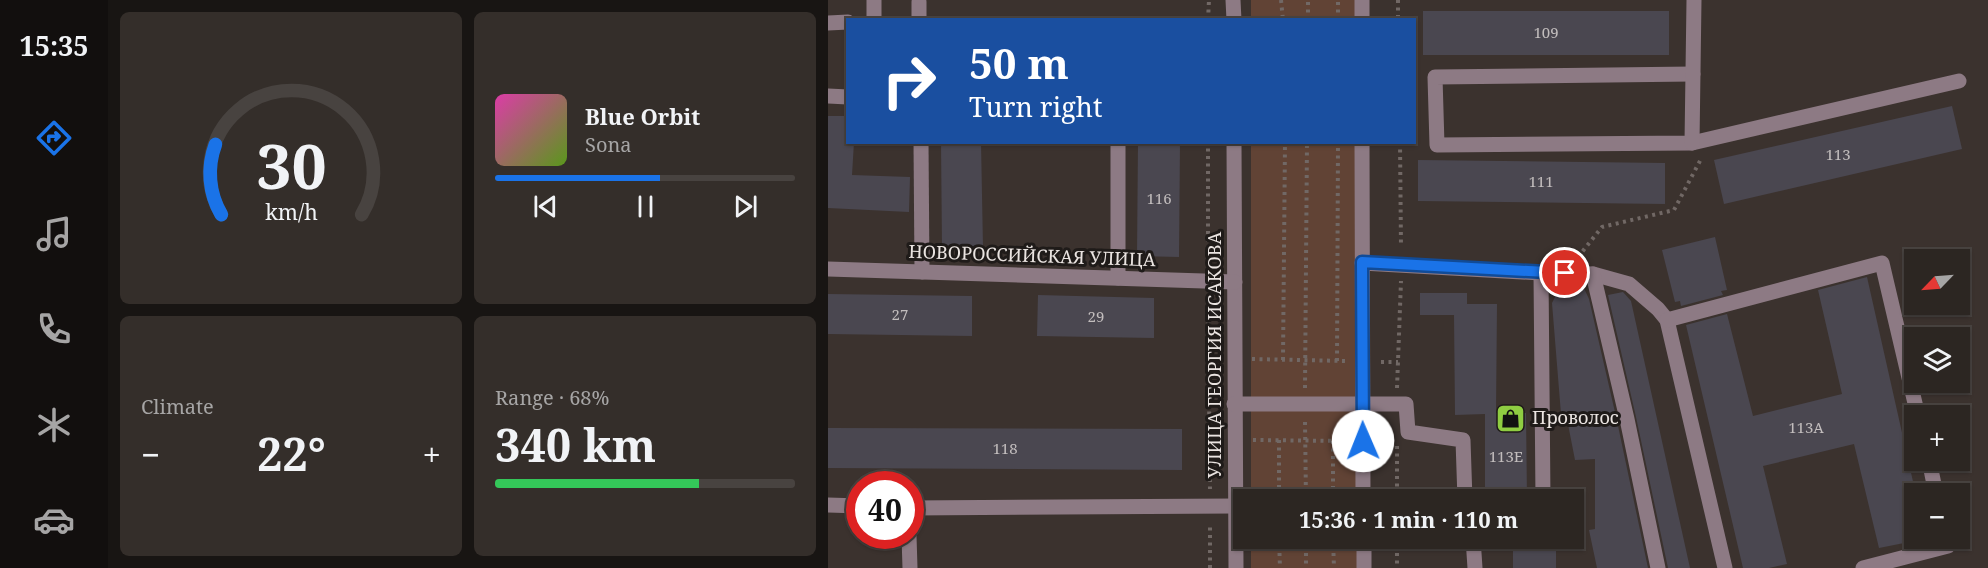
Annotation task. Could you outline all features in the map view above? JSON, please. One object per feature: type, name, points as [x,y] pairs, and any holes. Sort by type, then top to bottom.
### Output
[{"type":"street","points":[[874,0],[874,18]]},
{"type":"street","points":[[1233,0],[1234,18]]},
{"type":"street","points":[[1362,0],[1362,18]]},
{"type":"street","points":[[1692,143],[1694,0]]},
{"type":"street","points":[[919,2],[919,18]]},
{"type":"street","points":[[828,23],[846,22]]},
{"type":"street","points":[[1692,74],[1435,77],[1437,145],[1692,143],[1959,81]]},
{"type":"street","points":[[828,96],[846,97]]},
{"type":"street","points":[[921,144],[922,272]]},
{"type":"street","points":[[1118,144],[1118,278]]},
{"type":"street","name":"УЛИЦА ГЕОРГИЯ ИСАКОВА","points":[[1234,144],[1235,489]]},
{"type":"street","points":[[1362,144],[1363,489]]},
{"type":"street","points":[[1362,262],[1401,266],[1593,274],[1629,284],[1667,320],[1725,568]]},
{"type":"street","points":[[1667,320],[1882,263],[1915,405]]},
{"type":"street","name":"НОВОРОССИЙСКАЯ УЛИЦА","points":[[828,269],[1234,282]]},
{"type":"street","points":[[1541,273],[1543,489]]},
{"type":"street","points":[[1593,274],[1627,419],[1658,568]]},
{"type":"street","points":[[1234,404],[1407,404],[1408,432],[1463,440],[1465,489]]},
{"type":"street","points":[[828,505],[846,506]]},
{"type":"street","points":[[924,508],[1233,506]]},
{"type":"street","points":[[909,549],[910,568]]},
{"type":"street","name":"УЛИЦА ГЕОРГИЯ ИСАКОВА","points":[[1236,549],[1236,568]]},
{"type":"street","points":[[1364,549],[1364,568]]},
{"type":"street","points":[[1473,549],[1474,568]]},
{"type":"street","points":[[1863,568],[1936,549]]},
{"type":"path","points":[[1208,18],[1209,0]]},
{"type":"path","points":[[1281,0],[1283,18]]},
{"type":"path","points":[[1308,0],[1308,18]]},
{"type":"path","points":[[1338,0],[1338,18]]},
{"type":"path","points":[[1398,0],[1398,18]]},
{"type":"path","points":[[1565,273],[1602,227],[1674,210],[1711,140]]},
{"type":"path","points":[[1208,144],[1210,568]]},
{"type":"path","points":[[1283,360],[1285,144]]},
{"type":"path","points":[[1306,489],[1307,144]]},
{"type":"path","points":[[1337,361],[1338,144]]},
{"type":"path","points":[[1396,404],[1401,266],[1400,144]]},
{"type":"path","points":[[1209,358],[1398,362]]},
{"type":"path","points":[[1210,439],[1363,441]]},
{"type":"path","points":[[1279,440],[1279,489]]},
{"type":"path","points":[[1333,441],[1333,489]]},
{"type":"path","points":[[1397,441],[1397,489]]},
{"type":"path","points":[[1280,549],[1280,568]]},
{"type":"path","points":[[1306,549],[1306,568]]},
{"type":"path","points":[[1333,549],[1334,568]]},
{"type":"path","points":[[1397,549],[1397,568]]},
{"type":"shaded area","points":[[1251,0],[1357,0],[1357,18],[1251,18]]},
{"type":"shaded area","points":[[1251,144],[1357,144],[1357,489],[1251,489]]},
{"type":"shaded area","points":[[1251,549],[1357,549],[1357,568],[1251,568]]},
{"type":"building","points":[[1423,11],[1669,11],[1669,55],[1423,55]]},
{"type":"building","points":[[1952,106],[1962,149],[1724,204],[1714,160]]},
{"type":"building","points":[[828,116],[846,116],[846,144],[854,144],[852,175],[910,177],[909,212],[828,208]]},
{"type":"building","points":[[941,144],[981,144],[983,248],[942,248]]},
{"type":"building","points":[[1138,144],[1180,144],[1179,257],[1137,256]]},
{"type":"building","points":[[1418,160],[1665,163],[1665,204],[1418,201]]},
{"type":"building","points":[[1715,237],[1727,290],[1721,291],[1723,295],[1681,306],[1680,301],[1675,302],[1662,250]]},
{"type":"building","points":[[1867,277],[1904,442],[1904,471],[1911,471],[1913,483],[1904,483],[1904,543],[1879,548],[1854,444],[1763,466],[1787,564],[1769,568],[1743,568],[1686,325],[1727,314],[1753,416],[1842,394],[1818,290]]},
{"type":"building","points":[[1562,283],[1582,284],[1589,299],[1648,568],[1597,568],[1589,530],[1595,529],[1595,459],[1575,460],[1566,414],[1561,414],[1552,303]]},
{"type":"building","points":[[1623,292],[1631,301],[1690,568],[1668,568],[1608,295]]},
{"type":"building","points":[[1420,293],[1467,293],[1467,304],[1497,304],[1496,413],[1526,413],[1527,489],[1485,489],[1485,414],[1455,415],[1454,315],[1420,315]]},
{"type":"building","points":[[828,294],[972,296],[972,336],[828,334]]},
{"type":"building","points":[[1038,295],[1154,298],[1154,338],[1037,336]]},
{"type":"building","points":[[828,428],[1182,429],[1182,470],[828,468]]},
{"type":"building","points":[[1513,549],[1556,549],[1556,568],[1513,568]]},
{"type":"place","name":"Проволос","points":[[1511,418]]},
{"type":"route","points":[[1363,441],[1362,262],[1401,266],[1565,273]]}]
